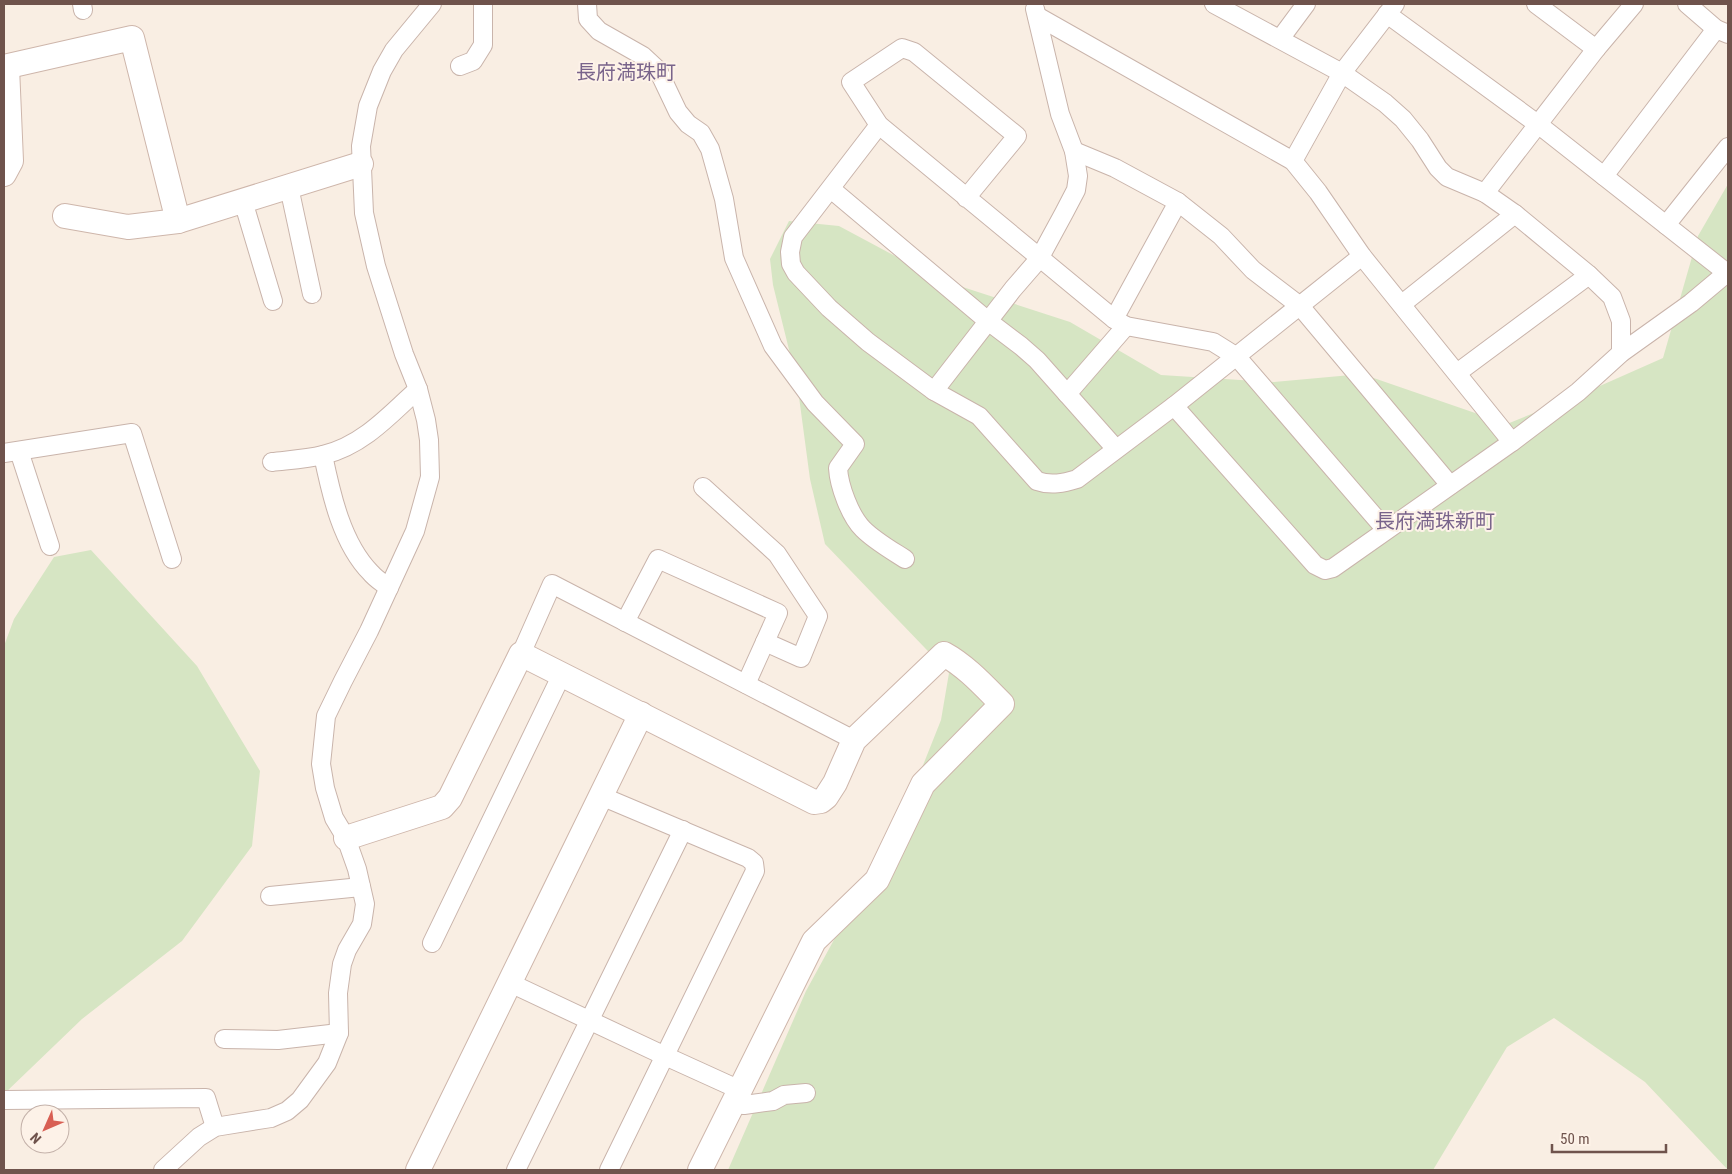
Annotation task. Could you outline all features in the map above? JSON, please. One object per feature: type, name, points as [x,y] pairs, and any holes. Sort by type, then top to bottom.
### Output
[{"type":"street","points":[[163,1170],[199,1137],[215,1127],[271,1118],[287,1111],[300,1100],[327,1063],[339,1033],[338,993],[342,964],[347,950],[362,924],[365,904],[357,869],[346,838],[334,818],[325,788],[321,764],[326,716],[415,531],[430,477],[429,440],[426,420],[418,389],[404,354],[376,266],[364,213],[361,164],[363,127],[368,106],[382,71],[394,50],[432,4]]},
{"type":"street","points":[[460,66],[473,61],[483,45],[484,4]]},
{"type":"street","points":[[587,4],[588,19],[599,31],[643,56],[658,70],[678,112],[688,124],[701,133],[710,148],[724,199],[734,258],[773,346],[815,403],[855,444],[838,468],[839,481],[850,509],[862,529],[882,545],[905,559]]},
{"type":"street","points":[[1214,4],[1342,73],[1385,103],[1403,119],[1420,140],[1438,168],[1447,177],[1485,193],[1515,214],[1589,275],[1612,297],[1621,321],[1621,353]]},
{"type":"street","points":[[1280,39],[1306,4]]},
{"type":"street","points":[[1536,4],[1596,49]]},
{"type":"street","points":[[1485,193],[1596,49],[1634,4]]},
{"type":"street","points":[[1604,176],[1722,32],[1687,4]]},
{"type":"street","points":[[1174,406],[1315,565],[1325,570],[1333,568],[1512,442],[1578,392],[1621,353],[1691,303],[1728,273],[1391,9],[1342,73],[1293,161]]},
{"type":"street","points":[[934,391],[1039,259],[1076,190],[1078,176],[1074,151],[1060,114],[1035,10]]},
{"type":"street","points":[[1035,10],[1293,161],[1318,192],[1362,256],[1512,442]]},
{"type":"street","points":[[4,174],[11,161],[6,67],[132,38],[178,221]]},
{"type":"street","points":[[966,198],[1017,136],[914,52],[902,48],[851,82],[879,125],[966,198],[1039,259],[1120,323],[1212,342],[1237,357],[1386,530]]},
{"type":"street","points":[[879,125],[792,237],[791,264],[796,273],[829,308],[868,342],[934,391],[979,416],[1037,481],[1045,484],[1063,483],[1077,479],[1237,357],[1362,256]]},
{"type":"street","points":[[1666,225],[1728,147]]},
{"type":"street","points":[[1074,151],[1116,168],[1178,202],[1221,236],[1253,270],[1300,306],[1450,485]]},
{"type":"street","points":[[65,216],[128,227],[178,221],[361,164]]},
{"type":"street","points":[[289,187],[312,294]]},
{"type":"street","points":[[830,189],[1037,360],[1116,449]]},
{"type":"street","points":[[242,201],[273,301]]},
{"type":"street","points":[[1067,394],[1120,323],[1178,202]]},
{"type":"street","points":[[1402,304],[1515,214]]},
{"type":"street","points":[[1457,373],[1589,275]]},
{"type":"street","points":[[272,462],[324,455],[358,441],[379,425],[418,389]]},
{"type":"street","points":[[50,546],[11,452],[132,432],[172,559]]},
{"type":"street","points":[[324,455],[331,495],[341,522],[358,556],[371,574],[389,588]]},
{"type":"street","points":[[702,487],[777,554],[818,616],[801,658],[765,642]]},
{"type":"street","points":[[625,622],[658,559],[778,613],[746,684]]},
{"type":"street","points":[[346,838],[442,807],[450,798],[521,654],[552,584],[854,740]]},
{"type":"street","points":[[521,654],[814,802],[821,801],[826,797],[854,740],[944,654],[956,660],[1002,704],[924,784],[877,880],[814,940],[700,1170]]},
{"type":"street","points":[[432,942],[562,674]]},
{"type":"street","points":[[418,1170],[641,714]]},
{"type":"street","points":[[601,796],[748,858],[754,863],[755,871],[663,1055],[609,1170]]},
{"type":"street","points":[[516,1170],[683,830]]},
{"type":"street","points":[[270,896],[361,887]]},
{"type":"street","points":[[510,983],[663,1055],[737,1097],[744,1105],[773,1101],[784,1095],[806,1093]]},
{"type":"street","points":[[224,1039],[278,1040],[339,1033]]},
{"type":"street","points":[[4,1100],[206,1098],[215,1127]]},
{"type":"green space","points":[[1728,184],[1728,1170],[1645,1082],[1554,1018],[1507,1047],[1433,1170],[728,1170],[806,991],[906,808],[941,720],[949,673],[825,544],[810,479],[797,382],[773,285],[770,259],[789,221],[839,226],[938,279],[1070,322],[1161,375],[1274,382],[1362,374],[1507,424],[1663,358],[1698,236]]},
{"type":"green space","points":[[91,550],[197,666],[260,771],[252,846],[182,941],[82,1019],[4,1094],[4,646],[14,619],[54,557]]},
{"type":"district","name":"長府満珠町","points":[[626,72]]},
{"type":"district","name":"長府満珠新町","points":[[1435,521]]}]
